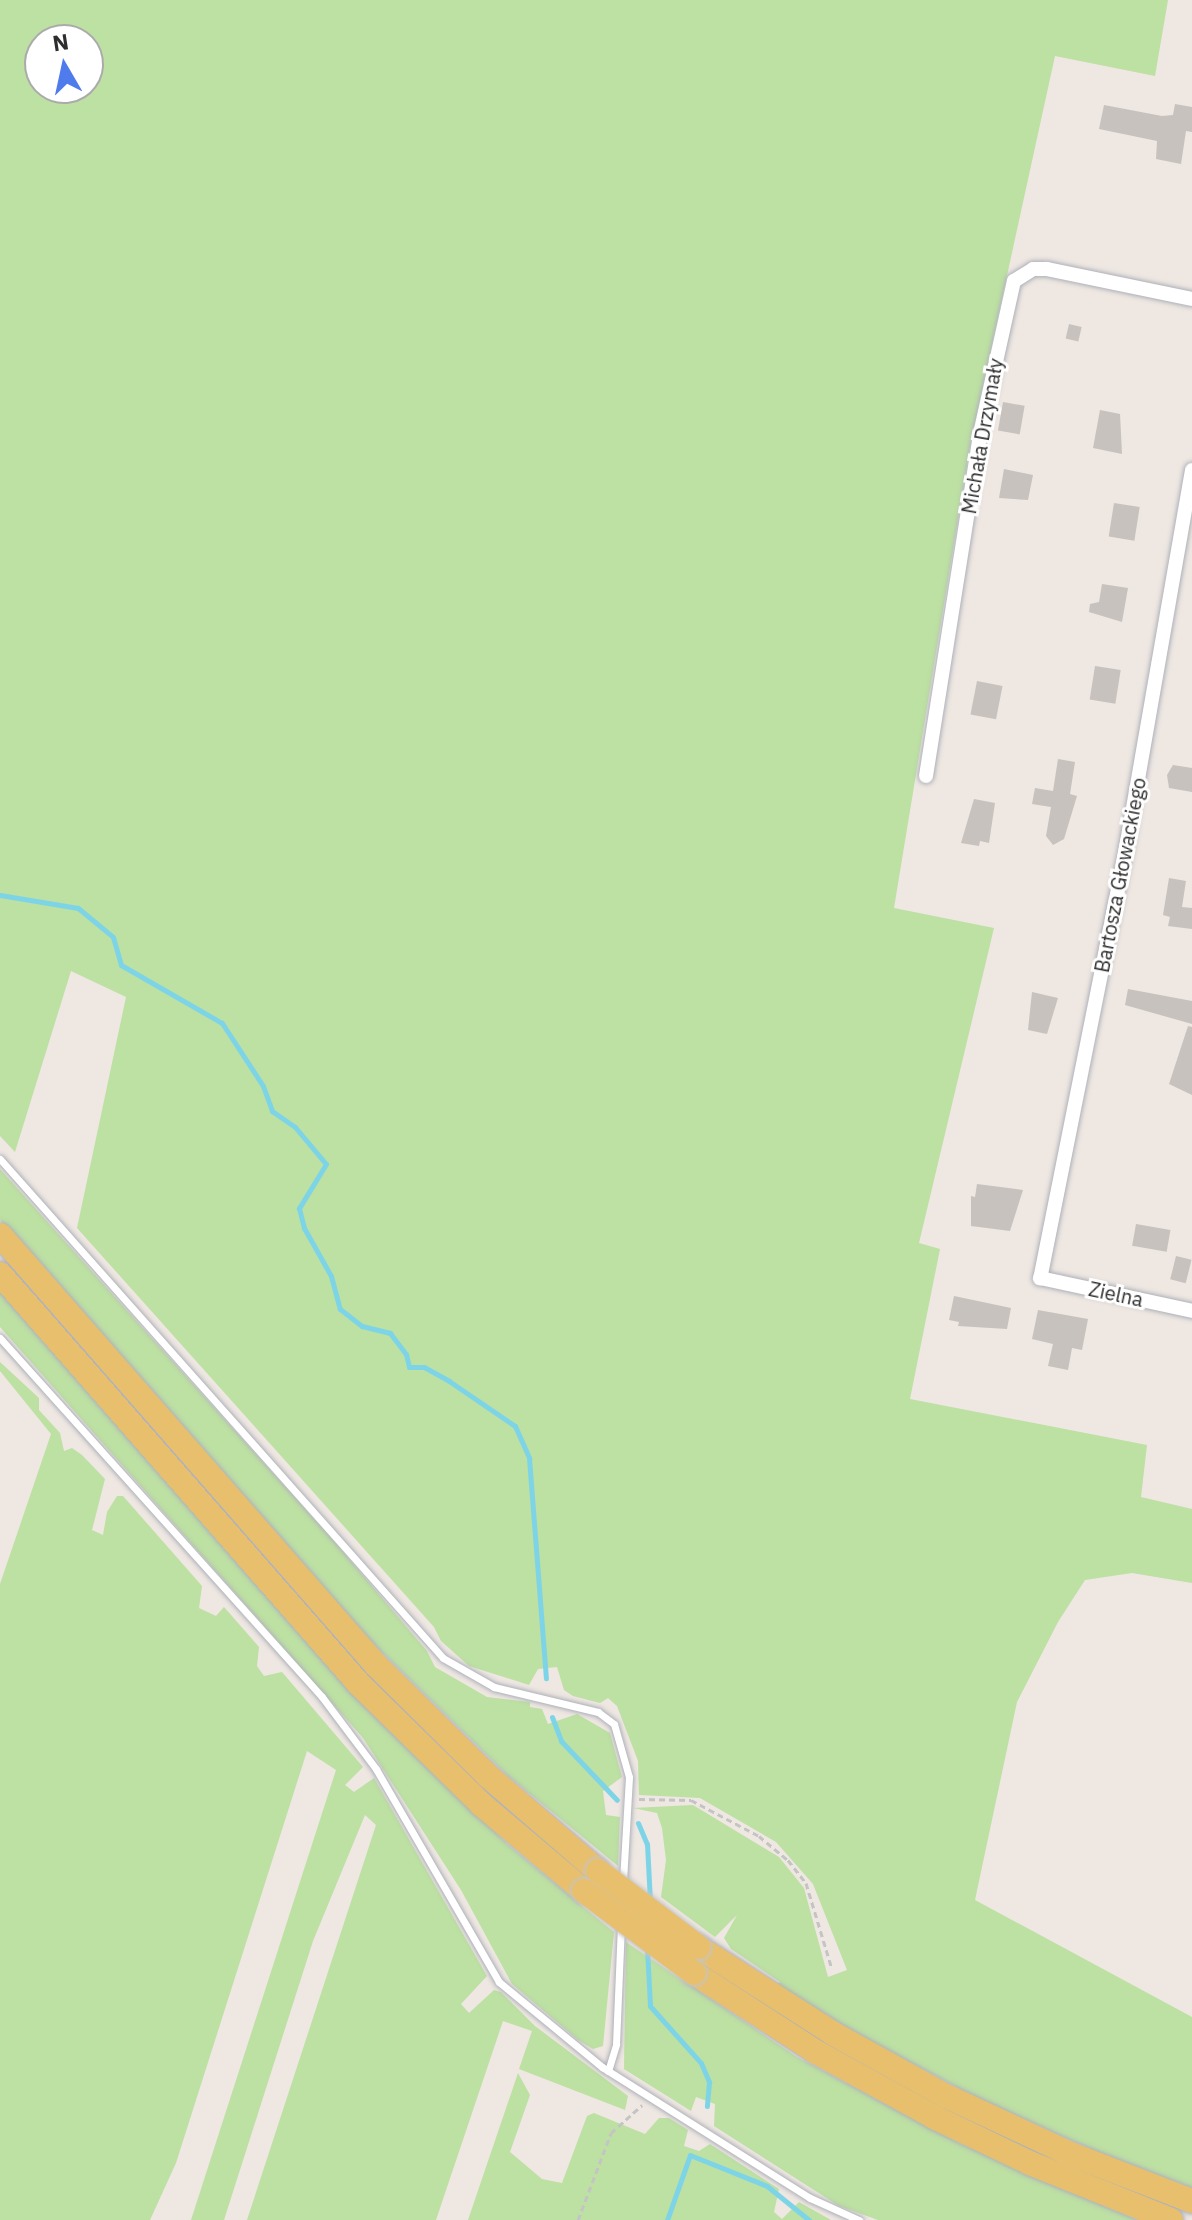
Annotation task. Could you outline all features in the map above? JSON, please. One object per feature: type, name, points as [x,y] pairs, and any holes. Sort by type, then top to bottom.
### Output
[{"type":"main road","points":[[0,1235],[366,1655],[591,1881],[694,1973],[816,2052],[934,2117],[1030,2163],[1171,2220]]},
{"type":"main road","points":[[0,1274],[358,1683],[481,1804],[591,1881],[834,2034],[965,2106],[1192,2201]]},
{"type":"street","name":"Michała Drzymały","points":[[926,776],[980,434],[1014,281],[1033,269],[1047,269],[1192,299]]},
{"type":"street","name":"Bartosza Głowackiego","points":[[1040,1278],[1141,766],[1192,470]]},
{"type":"street","name":"Zielna","points":[[1040,1278],[1192,1311]]},
{"type":"lane","points":[[0,1159],[443,1658],[494,1687],[598,1712],[614,1724],[629,1777],[618,2014],[608,2071]]},
{"type":"lane","points":[[0,1338],[322,1697],[376,1769],[499,1982],[608,2071],[810,2198],[859,2220]]},
{"type":"path","points":[[627,1798],[691,1800],[774,1847],[806,1883],[832,1969]]},
{"type":"path","points":[[578,2220],[611,2133],[650,2097]]},
{"type":"green space","points":[[0,0],[1168,0],[1155,76],[1055,56],[971,440],[894,908],[994,928],[919,1243],[940,1249],[910,1399],[1147,1445],[1141,1497],[1192,1509],[1192,1583],[1132,1573],[1085,1580],[1058,1622],[1017,1702],[975,1900],[1192,2017],[1192,2188],[1122,2163],[979,2099],[861,2036],[775,1985],[780,1982],[731,1949],[724,1938],[737,1915],[715,1937],[661,1897],[666,1860],[662,1828],[657,1813],[633,1808],[693,1805],[779,1857],[804,1888],[828,1977],[847,1970],[813,1884],[776,1842],[700,1798],[639,1795],[638,1761],[617,1706],[608,1698],[600,1703],[573,1696],[564,1690],[557,1667],[538,1669],[529,1685],[469,1666],[441,1641],[434,1627],[77,1228],[126,997],[71,971],[15,1152],[0,1136]]},
{"type":"green space","points":[[0,1169],[333,1540],[427,1651],[435,1667],[487,1697],[530,1702],[530,1707],[542,1709],[548,1724],[577,1714],[610,1733],[622,1777],[603,1791],[606,1815],[620,1817],[618,1866],[508,1776],[333,1604],[0,1220]]},
{"type":"green space","points":[[0,1290],[317,1653],[507,1844],[614,1932],[603,2046],[593,2049],[578,2040],[512,1984],[461,1890],[363,1738],[0,1327]]},
{"type":"green space","points":[[0,1362],[39,1398],[39,1410],[60,1433],[64,1451],[72,1448],[105,1479],[92,1530],[103,1535],[107,1512],[117,1496],[123,1496],[202,1586],[199,1608],[216,1616],[224,1607],[259,1647],[257,1666],[264,1676],[282,1672],[363,1767],[345,1785],[354,1792],[374,1778],[487,1976],[461,2004],[469,2013],[494,1990],[501,1992],[535,2026],[628,2096],[625,2110],[519,2069],[532,2031],[503,2021],[436,2220],[247,2220],[376,1825],[365,1815],[313,1941],[224,2220],[191,2220],[336,1770],[307,1751],[176,2163],[150,2220],[0,2220],[0,1584],[51,1434],[0,1371]]},
{"type":"green space","points":[[626,1942],[797,2057],[959,2143],[1137,2220],[878,2220],[839,2206],[714,2126],[715,2104],[696,2097],[691,2111],[624,2069]]},
{"type":"green space","points":[[518,2073],[530,2095],[510,2152],[542,2179],[562,2183],[587,2116],[594,2113],[645,2134],[659,2118],[669,2118],[688,2130],[684,2146],[699,2151],[710,2144],[779,2189],[774,2212],[782,2219],[799,2202],[831,2220],[468,2220]]},
{"type":"building","points":[[1175,104],[1192,107],[1192,132],[1186,131],[1181,164],[1156,159],[1157,141],[1099,129],[1104,105],[1162,116],[1173,115]]},
{"type":"building","points":[[1069,324],[1082,327],[1078,342],[1066,339]]},
{"type":"building","points":[[1003,402],[1025,406],[1020,434],[998,431]]},
{"type":"building","points":[[1100,410],[1120,414],[1122,454],[1093,448]]},
{"type":"building","points":[[1004,469],[1033,475],[1028,500],[999,498]]},
{"type":"building","points":[[1114,503],[1140,507],[1134,541],[1109,537]]},
{"type":"building","points":[[1102,584],[1128,588],[1122,622],[1089,612],[1090,604],[1099,602]]},
{"type":"building","points":[[1095,666],[1121,670],[1115,704],[1090,700]]},
{"type":"building","points":[[977,681],[1003,686],[996,719],[971,714]]},
{"type":"building","points":[[1058,759],[1075,762],[1070,794],[1077,796],[1064,839],[1053,845],[1046,836],[1051,807],[1032,804],[1035,788],[1053,791]]},
{"type":"building","points":[[1173,765],[1192,768],[1192,792],[1169,788],[1167,775]]},
{"type":"building","points":[[974,799],[995,803],[989,843],[980,841],[979,846],[961,843]]},
{"type":"building","points":[[1169,878],[1186,881],[1182,907],[1192,908],[1192,929],[1168,926],[1170,917],[1163,915]]},
{"type":"building","points":[[1128,989],[1192,1001],[1192,1024],[1125,1005]]},
{"type":"building","points":[[1032,992],[1058,998],[1047,1034],[1028,1030]]},
{"type":"building","points":[[1188,1026],[1192,1027],[1192,1095],[1169,1084]]},
{"type":"building","points":[[977,1184],[1023,1190],[1010,1231],[971,1226],[971,1196],[975,1197]]},
{"type":"building","points":[[1136,1224],[1170,1230],[1167,1252],[1132,1246]]},
{"type":"building","points":[[1176,1256],[1192,1260],[1186,1283],[1170,1279]]},
{"type":"building","points":[[954,1296],[1011,1308],[1007,1329],[958,1326],[959,1322],[949,1320]]},
{"type":"building","points":[[1038,1310],[1088,1319],[1082,1350],[1072,1348],[1068,1370],[1048,1366],[1053,1344],[1032,1339]]},
{"type":"waterway","points":[[0,895],[78,908],[113,937],[121,965],[222,1023],[263,1086],[272,1111],[295,1127],[326,1164],[299,1208],[304,1228],[331,1276],[340,1309],[362,1326],[390,1333],[406,1354],[409,1367],[424,1367],[515,1426],[529,1458],[546,1678]]},
{"type":"waterway","points":[[552,1717],[561,1741],[617,1800]]},
{"type":"waterway","points":[[638,1823],[647,1844],[650,1902]]},
{"type":"waterway","points":[[647,1948],[650,2006],[701,2063],[709,2082],[707,2106]]},
{"type":"waterway","points":[[667,2220],[690,2155],[767,2186],[809,2220]]}]
